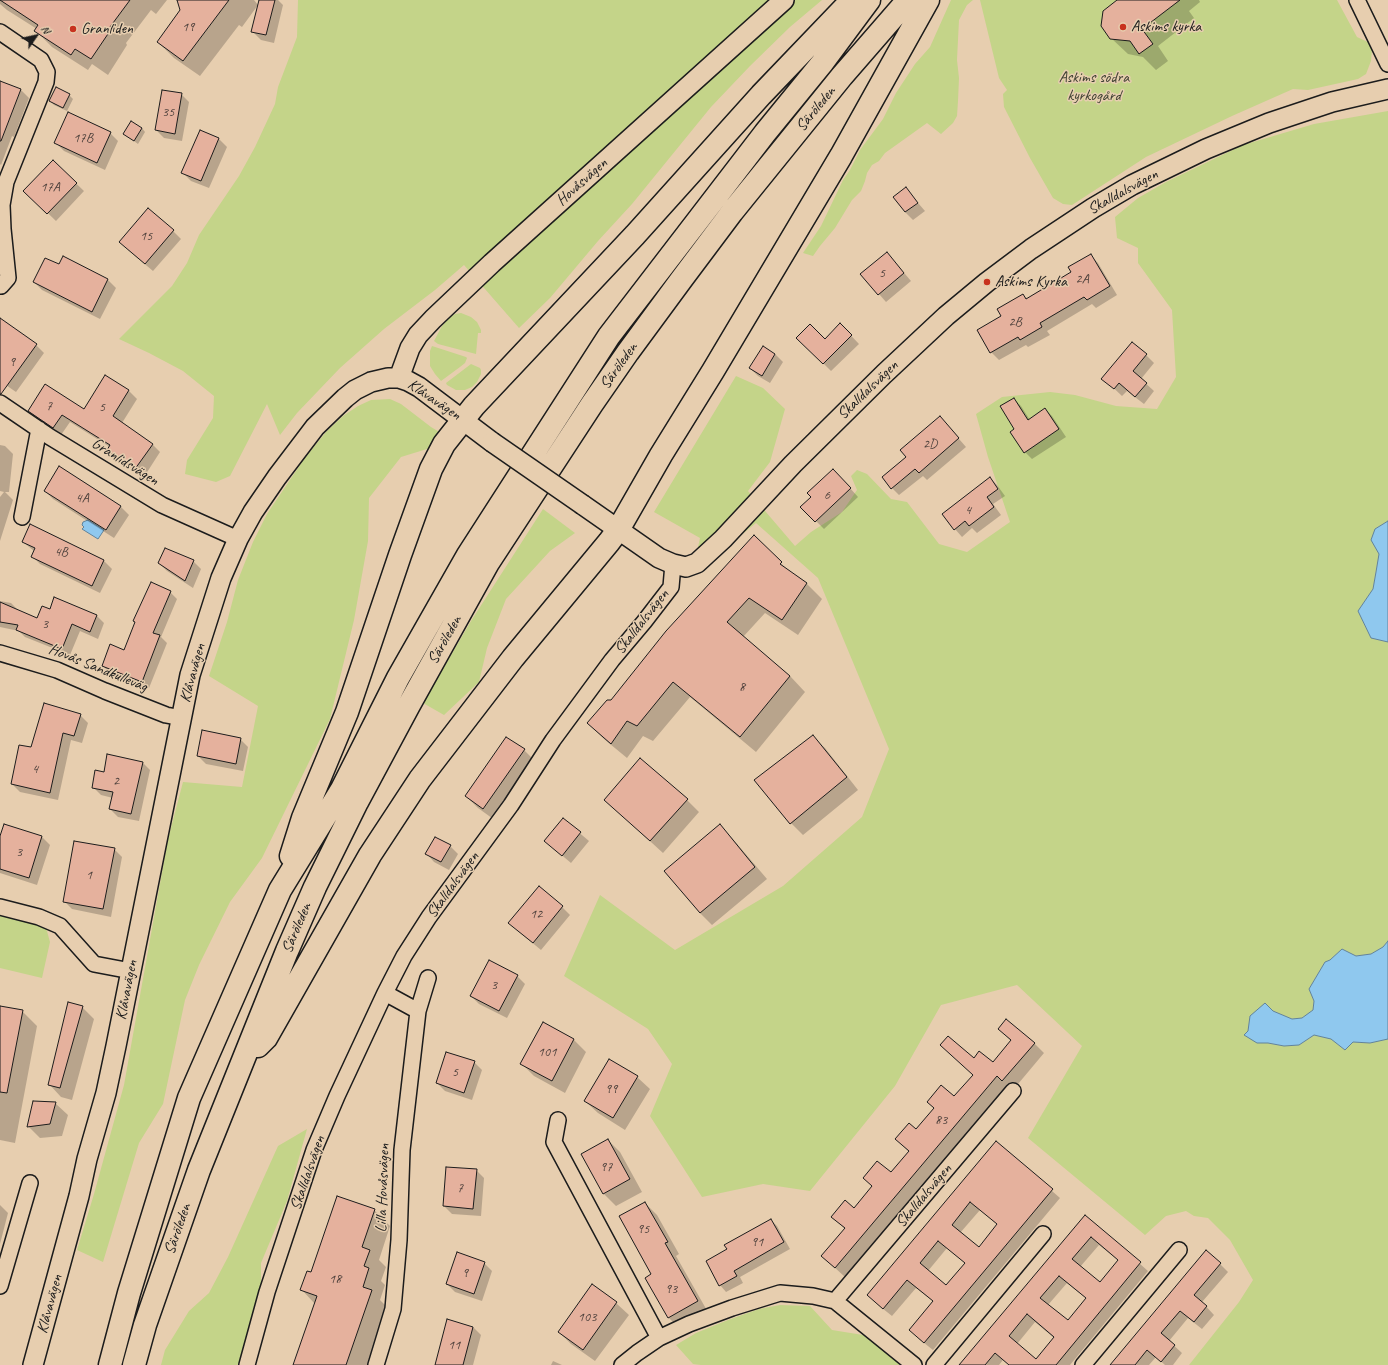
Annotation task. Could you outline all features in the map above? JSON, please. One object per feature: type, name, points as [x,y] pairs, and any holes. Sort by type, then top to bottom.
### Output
[{"type":"main road","points":[[280,890],[303,818],[347,712],[400,555],[431,469],[444,444],[463,419],[635,235],[766,90],[852,0]]},
{"type":"main road","name":"Säröleden","points":[[110,1365],[129,1293],[189,1098],[280,890],[342,789],[398,678],[468,555],[609,336],[760,139],[823,62],[869,0]]},
{"type":"main road","name":"Säröleden","points":[[134,1365],[145,1325],[199,1170],[287,951],[319,880],[357,802],[488,563],[610,378],[732,212],[842,76],[908,0]]},
{"type":"main road","points":[[241,1064],[266,1038],[370,855],[420,779],[513,658],[605,548],[618,530],[660,455],[713,371],[833,170],[928,0]]},
{"type":"street","name":"Hovåsvägen","points":[[399,378],[410,348],[418,335],[438,314],[503,253],[784,0]]},
{"type":"street","points":[[1358,0],[1388,64]]},
{"type":"street","points":[[0,32],[40,60],[47,72],[46,82],[6,182],[2,205],[8,278],[2,286],[0,286]]},
{"type":"street","name":"Skalldalsvägen","points":[[248,1365],[267,1292],[314,1150],[337,1096],[404,956],[430,917],[511,805],[553,740],[612,660],[671,587],[673,564],[686,567],[697,563],[722,539],[793,464],[946,316],[987,282],[1031,249],[1092,208],[1132,185],[1206,149],[1270,123],[1332,102],[1388,89]]},
{"type":"street","name":"Klåvavägen","points":[[33,1365],[79,1196],[87,1159],[106,1093],[190,675],[221,578],[238,539],[277,477],[316,428],[332,410],[364,384],[378,380],[399,378],[408,381],[419,387],[492,442],[618,530],[659,558],[673,564]]},
{"type":"street","name":"Granlidsvägen","points":[[0,403],[39,429],[162,505],[238,539]]},
{"type":"street","points":[[22,517],[39,429]]},
{"type":"street","name":"Hovås Sandkulleväg","points":[[0,653],[57,670],[161,713],[182,718]]},
{"type":"street","points":[[0,907],[39,917],[60,926],[94,964],[131,971]]},
{"type":"street","name":"Lilla Hovåsvägen","points":[[376,1365],[384,1343],[393,1309],[399,1240],[402,1150],[418,1011],[428,978]]},
{"type":"street","points":[[385,993],[418,1011]]},
{"type":"street","name":"Skalldalsvägen","points":[[835,1301],[1013,1091]]},
{"type":"street","points":[[558,1120],[554,1142],[659,1338]]},
{"type":"street","points":[[0,1286],[30,1183]]},
{"type":"street","points":[[934,1365],[1043,1234]]},
{"type":"street","points":[[1083,1365],[1179,1250]]},
{"type":"street","points":[[622,1365],[659,1338],[689,1324],[732,1308],[780,1293],[813,1296],[835,1301],[914,1365]]},
{"type":"green space","points":[[298,0],[822,0],[790,27],[711,107],[632,204],[598,241],[550,298],[519,328],[464,265],[435,290],[384,329],[340,368],[297,413],[280,435],[267,404],[230,476],[216,482],[185,474],[187,460],[213,418],[214,396],[183,371],[119,339],[172,286],[187,263],[199,235],[239,176],[255,147],[275,104],[278,87],[297,37]]},
{"type":"green space","points":[[951,0],[973,0],[967,5],[959,20],[957,60],[959,78],[958,101],[957,116],[953,123],[941,134],[927,123],[885,153],[879,161],[872,165],[867,173],[861,191],[852,200],[835,228],[813,256],[803,253],[821,226],[843,180],[860,150],[883,119],[896,93],[915,64],[930,47]]},
{"type":"green space","name":"Askims södra kyrkogård","points":[[980,0],[1337,0],[1357,37],[1370,43],[1372,49],[1371,61],[1366,74],[1358,79],[1308,90],[1293,89],[1146,157],[1072,205],[1063,204],[1053,198],[1030,158],[1004,107],[1003,94],[1007,90],[999,78]]},
{"type":"green space","points":[[1388,111],[1388,521],[1375,529],[1379,554],[1373,589],[1358,611],[1371,638],[1388,642],[1388,941],[1383,947],[1371,954],[1356,956],[1342,949],[1330,960],[1325,962],[1309,989],[1314,1001],[1313,1010],[1302,1018],[1292,1019],[1273,1011],[1250,1016],[1248,1031],[1257,1043],[1268,1043],[1284,1046],[1299,1045],[1314,1035],[1331,1039],[1345,1050],[1353,1042],[1370,1043],[1388,1039],[1388,1365],[1189,1365],[1239,1302],[1253,1280],[1230,1240],[1208,1218],[1194,1216],[1186,1211],[1166,1216],[1145,1235],[1028,1138],[1082,1046],[1017,985],[941,1005],[895,1086],[810,1191],[763,1184],[702,1197],[650,1116],[672,1064],[648,1029],[564,976],[600,895],[675,950],[783,886],[862,817],[889,749],[818,578],[756,523],[692,575],[700,538],[654,512],[736,376],[763,388],[785,409],[770,462],[748,491],[795,546],[811,532],[842,512],[857,490],[851,476],[857,470],[867,474],[891,499],[907,502],[939,544],[967,552],[1010,522],[988,457],[976,414],[1002,397],[1050,392],[1075,395],[1116,406],[1157,409],[1176,377],[1172,310],[1138,263],[1138,248],[1117,238],[1115,217],[1138,198],[1166,182],[1243,145],[1314,124]]},
{"type":"green space","points":[[461,313],[471,317],[477,322],[481,330],[481,333],[478,333],[476,354],[438,344],[434,341],[442,326],[449,318],[455,314]]},
{"type":"green space","points":[[432,346],[466,357],[465,363],[441,381],[430,366],[430,351]]},
{"type":"green space","points":[[471,364],[480,368],[481,370],[481,374],[477,382],[472,387],[465,390],[456,390],[447,385],[446,383]]},
{"type":"green space","points":[[390,399],[401,404],[431,427],[451,439],[427,449],[401,457],[369,498],[368,541],[354,620],[330,719],[262,858],[230,902],[199,965],[185,1000],[163,1104],[139,1143],[103,1262],[77,1250],[124,1085],[168,839],[183,782],[242,787],[258,706],[209,676],[227,622],[238,580],[253,542],[267,514],[304,459],[326,432],[343,416],[358,406],[371,400]]},
{"type":"green space","points":[[543,509],[575,533],[550,551],[506,599],[487,648],[479,682],[444,715],[423,703],[471,621]]},
{"type":"green space","points":[[0,913],[45,924],[50,942],[42,978],[0,968]]},
{"type":"green space","points":[[307,1129],[287,1201],[261,1263],[261,1286],[238,1365],[161,1365],[165,1350],[189,1311],[209,1293],[228,1257],[278,1146]]},
{"type":"green space","points":[[780,1305],[810,1306],[832,1330],[863,1335],[904,1365],[701,1365],[693,1364],[676,1345],[696,1333],[728,1320],[759,1309]]},
{"type":"water","points":[[88,520],[104,530],[98,539],[82,529],[84,527],[82,525],[83,522]]},
{"type":"water","points":[[1388,521],[1388,642],[1371,638],[1358,611],[1373,589],[1379,554],[1371,540],[1375,529]]},
{"type":"water","points":[[1388,941],[1388,1039],[1370,1043],[1353,1042],[1345,1050],[1331,1039],[1314,1035],[1299,1045],[1284,1046],[1268,1043],[1257,1043],[1244,1035],[1248,1031],[1250,1016],[1265,1003],[1273,1011],[1292,1019],[1302,1018],[1313,1010],[1314,1001],[1309,989],[1325,962],[1330,960],[1342,949],[1356,956],[1371,954],[1383,947]]},
{"type":"building","name":"Granliden","points":[[0,0],[130,0],[110,27],[112,28],[91,59],[75,49],[71,55],[34,31],[38,25]]},
{"type":"building","name":"Granliden","points":[[177,0],[229,0],[183,61],[157,42],[180,10]]},
{"type":"building","points":[[259,0],[275,0],[266,35],[251,32]]},
{"type":"building","name":"Askims kyrka","points":[[1117,0],[1180,0],[1142,29],[1153,44],[1139,54],[1130,41],[1110,39],[1101,26],[1103,11]]},
{"type":"building","points":[[0,81],[21,89],[1,141],[0,141]]},
{"type":"building","points":[[56,87],[70,94],[63,108],[49,101]]},
{"type":"building","points":[[162,90],[182,93],[175,134],[155,130]]},
{"type":"building","points":[[68,112],[111,132],[97,163],[54,143]]},
{"type":"building","points":[[131,121],[142,128],[134,141],[123,134]]},
{"type":"building","points":[[200,130],[219,138],[201,181],[181,173]]},
{"type":"building","points":[[53,160],[77,183],[47,214],[23,191]]},
{"type":"building","points":[[906,187],[918,203],[905,212],[893,197]]},
{"type":"building","points":[[148,208],[174,230],[145,264],[119,242]]},
{"type":"building","points":[[887,252],[904,273],[878,295],[860,274]]},
{"type":"building","points":[[1091,254],[1110,286],[1087,300],[1084,297],[1040,323],[1042,327],[1020,340],[1018,337],[990,353],[977,330],[1001,316],[997,309],[1023,294],[1026,299],[1071,272],[1068,267]]},
{"type":"building","points":[[63,256],[108,279],[92,312],[33,282],[45,258],[59,264]]},
{"type":"building","points":[[0,318],[37,344],[1,394],[0,394]]},
{"type":"building","points":[[840,323],[852,335],[823,364],[796,338],[810,324],[825,339]]},
{"type":"building","points":[[1132,342],[1147,354],[1133,371],[1147,383],[1135,397],[1119,383],[1114,389],[1101,379]]},
{"type":"building","points":[[763,346],[775,354],[762,376],[749,368]]},
{"type":"building","points":[[105,375],[129,390],[113,416],[153,444],[135,469],[107,450],[110,445],[62,415],[53,428],[28,411],[45,384],[84,409]]},
{"type":"building","points":[[1014,398],[1028,420],[1045,408],[1059,429],[1024,453],[1010,432],[1014,429],[1000,406]]},
{"type":"building","points":[[940,416],[959,438],[919,473],[915,469],[891,489],[882,477],[906,457],[900,450]]},
{"type":"building","points":[[59,466],[121,506],[106,530],[44,491]]},
{"type":"building","points":[[833,469],[851,488],[815,522],[800,507],[811,497],[807,493]]},
{"type":"building","points":[[990,477],[998,489],[987,497],[994,507],[969,526],[965,521],[954,530],[942,514]]},
{"type":"building","points":[[30,524],[104,560],[92,586],[31,557],[35,548],[22,542]]},
{"type":"building","points":[[754,535],[782,562],[780,564],[807,583],[782,620],[749,598],[727,622],[790,676],[740,737],[673,682],[637,726],[627,721],[611,744],[587,723],[607,700],[611,700],[666,631]]},
{"type":"building","points":[[165,548],[194,560],[185,581],[158,563]]},
{"type":"building","points":[[151,582],[171,591],[153,633],[160,635],[142,682],[102,666],[110,644],[124,650],[135,622],[133,621]]},
{"type":"building","points":[[54,597],[97,615],[90,632],[72,624],[62,649],[16,630],[18,625],[0,622],[0,602],[37,618],[42,606],[50,609]]},
{"type":"building","points":[[44,703],[81,714],[74,736],[63,733],[50,793],[11,784],[19,745],[31,747]]},
{"type":"building","points":[[202,730],[241,738],[236,764],[197,756]]},
{"type":"building","points":[[813,735],[847,777],[790,824],[754,780]]},
{"type":"building","points":[[506,737],[525,749],[483,809],[465,796]]},
{"type":"building","points":[[107,754],[143,762],[131,814],[109,809],[113,792],[92,788],[95,770],[104,772]]},
{"type":"building","points":[[640,758],[688,799],[650,841],[604,800]]},
{"type":"building","points":[[563,818],[581,832],[562,856],[544,841]]},
{"type":"building","points":[[4,824],[42,836],[29,878],[0,869],[0,836]]},
{"type":"building","points":[[720,824],[755,867],[700,913],[664,871]]},
{"type":"building","points":[[435,837],[451,845],[441,862],[425,854]]},
{"type":"building","points":[[74,841],[115,848],[103,909],[63,902]]},
{"type":"building","points":[[539,886],[563,906],[533,943],[508,923]]},
{"type":"building","points":[[489,960],[518,975],[499,1011],[470,996]]},
{"type":"building","points":[[68,1002],[83,1006],[60,1088],[48,1085]]},
{"type":"building","points":[[0,1006],[23,1010],[7,1093],[0,1092]]},
{"type":"building","points":[[1006,1019],[1035,1043],[1002,1081],[997,1076],[835,1268],[821,1256],[845,1228],[831,1217],[845,1200],[854,1208],[872,1186],[863,1178],[877,1161],[891,1172],[909,1151],[895,1139],[909,1123],[916,1129],[934,1108],[927,1102],[941,1085],[954,1096],[973,1075],[940,1045],[948,1036],[974,1058],[979,1051],[993,1062],[1011,1040],[998,1029]]},
{"type":"building","points":[[543,1022],[574,1039],[552,1081],[520,1064]]},
{"type":"building","points":[[446,1052],[475,1061],[464,1093],[436,1083]]},
{"type":"building","points":[[609,1059],[638,1076],[613,1118],[584,1101]]},
{"type":"building","points":[[33,1101],[56,1102],[50,1124],[27,1127]]},
{"type":"building","points":[[608,1139],[630,1179],[603,1194],[581,1154]]},
{"type":"building","points":[[996,1141],[1053,1189],[924,1343],[909,1330],[933,1301],[907,1280],[883,1309],[867,1295]],"holes":[[[970,1202],[997,1224],[979,1247],[952,1225]],[[938,1241],[965,1263],[946,1285],[920,1263]]]},
{"type":"building","points":[[446,1167],[477,1169],[473,1209],[443,1206]]},
{"type":"building","points":[[337,1196],[375,1209],[362,1247],[370,1250],[364,1266],[369,1268],[363,1287],[372,1290],[346,1365],[293,1365],[317,1296],[300,1290],[307,1271],[311,1272]]},
{"type":"building","points":[[645,1202],[668,1242],[665,1243],[698,1301],[668,1318],[645,1278],[651,1274],[619,1216]]},
{"type":"building","points":[[1085,1215],[1141,1262],[1056,1365],[1009,1365],[995,1353],[985,1365],[959,1365]],"holes":[[[1091,1237],[1118,1260],[1100,1282],[1072,1259]],[[1059,1276],[1086,1298],[1068,1320],[1040,1298]],[[1027,1314],[1054,1337],[1036,1359],[1009,1336]]]},
{"type":"building","points":[[771,1219],[784,1242],[734,1271],[737,1276],[719,1286],[706,1261],[727,1249],[724,1245]]},
{"type":"building","points":[[1206,1250],[1221,1263],[1194,1295],[1207,1306],[1194,1322],[1180,1311],[1161,1333],[1175,1345],[1161,1362],[1147,1350],[1135,1365],[1110,1365]]},
{"type":"building","points":[[457,1252],[485,1262],[474,1294],[446,1284]]},
{"type":"building","points":[[592,1284],[617,1302],[583,1350],[558,1332]]},
{"type":"building","points":[[447,1319],[473,1327],[463,1365],[435,1365]]},
{"type":"place","name":"Askims kyrka","points":[[1123,27]]},
{"type":"place","name":"Granliden","points":[[73,29]]},
{"type":"place","name":"Askims Kyrka","points":[[987,282]]}]
